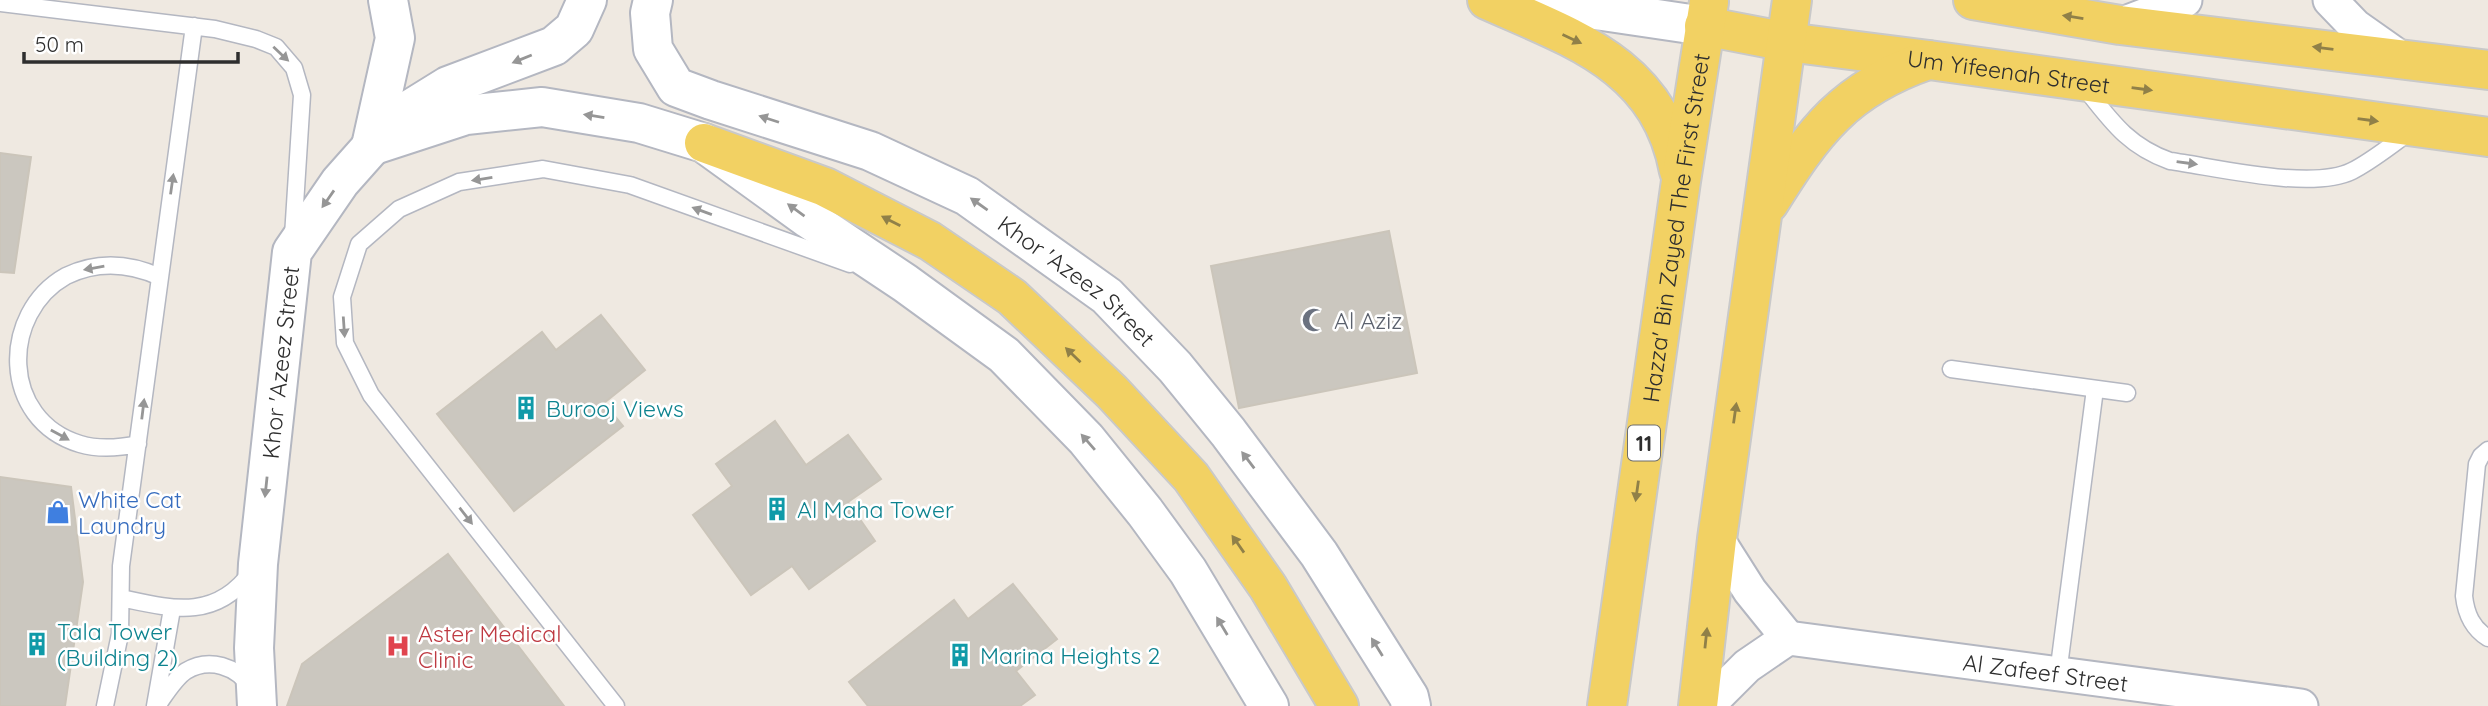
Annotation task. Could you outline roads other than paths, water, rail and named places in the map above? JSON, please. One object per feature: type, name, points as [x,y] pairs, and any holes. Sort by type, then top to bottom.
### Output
[{"type":"main road","points":[[1488,0],[1596,51],[1630,77],[1664,125],[1677,158],[1681,181]]},
{"type":"main road","points":[[1698,706],[1717,540],[1792,0]]},
{"type":"main road","points":[[1973,0],[2120,24],[2488,70]]},
{"type":"main road","name":"Hazza' Bin Zayed The First Street","points":[[1607,706],[1707,13]]},
{"type":"main road","name":"Um Yifeenah Street","points":[[1707,13],[1787,42],[2488,137]]},
{"type":"main road","points":[[1763,214],[1819,128],[1842,106],[1883,78],[1929,60]]},
{"type":"main road","points":[[704,143],[825,187],[930,241],[1012,296],[1112,392],[1191,477],[1268,587],[1339,706]]},
{"type":"street","points":[[371,146],[395,38],[388,0]]},
{"type":"street","name":"Khor 'Azeez Street","points":[[653,0],[650,13],[653,49],[677,87],[870,151],[967,196],[1107,296],[1175,367],[1228,432],[1319,554],[1409,697],[1411,706]]},
{"type":"street","name":"Um Yifeenah Street","points":[[1528,0],[1707,13]]},
{"type":"street","points":[[2120,24],[2185,0]]},
{"type":"street","points":[[2330,0],[2355,26],[2399,57]]},
{"type":"street","name":"Khor 'Azeez Street","points":[[256,701],[254,648],[258,564],[292,252],[340,182],[371,146],[406,112],[426,98],[475,74],[504,67],[554,46],[580,10]]},
{"type":"street","points":[[371,146],[466,115],[542,107],[639,123],[704,143],[1004,355],[1086,439],[1188,571],[1269,706]]},
{"type":"street","points":[[1707,706],[1747,666],[1788,638],[1750,591],[1717,540]]},
{"type":"street","name":"Al Zafeef Street","points":[[1788,638],[2301,706]]},
{"type":"lane","points":[[0,3],[194,26],[236,34],[276,47],[294,68],[302,95],[292,252]]},
{"type":"lane","points":[[105,706],[120,634],[121,566],[194,26]]},
{"type":"lane","points":[[2079,80],[2124,136],[2153,155],[2170,161],[2291,178],[2322,179],[2353,171],[2417,127]]},
{"type":"lane","points":[[615,706],[371,395],[345,343],[342,296],[359,244],[399,209],[459,182],[543,169],[630,186],[905,283]]},
{"type":"lane","points":[[138,444],[119,448],[90,446],[63,438],[47,427],[33,414],[18,387],[14,372],[14,341],[19,326],[35,299],[58,280],[74,272],[117,265],[160,277]]},
{"type":"lane","points":[[1951,369],[2127,393]]},
{"type":"lane","points":[[2058,674],[2095,389]]},
{"type":"lane","points":[[2488,450],[2477,464],[2464,596],[2468,617],[2488,638]]},
{"type":"lane","points":[[121,598],[172,609],[189,609],[221,599],[236,589],[258,564]]},
{"type":"lane","points":[[156,706],[172,609]]},
{"type":"lane","points":[[1241,658],[1256,706]]},
{"type":"lane","points":[[156,706],[184,672],[212,664],[227,667],[239,674],[249,684],[256,701]]},
{"type":"place","name":"Al Aziz","points":[[1314,320]]},
{"type":"place","name":"Burooj Views","points":[[526,408]]},
{"type":"place","name":"Al Maha Tower","points":[[777,509]]},
{"type":"place","name":"White Cat Laundry","points":[[58,512]]},
{"type":"place","name":"Tala Tower (Building 2)","points":[[37,644]]},
{"type":"place","name":"Aster Medical Clinic","points":[[398,646]]},
{"type":"place","name":"Marina Heights 2","points":[[960,655]]}]
